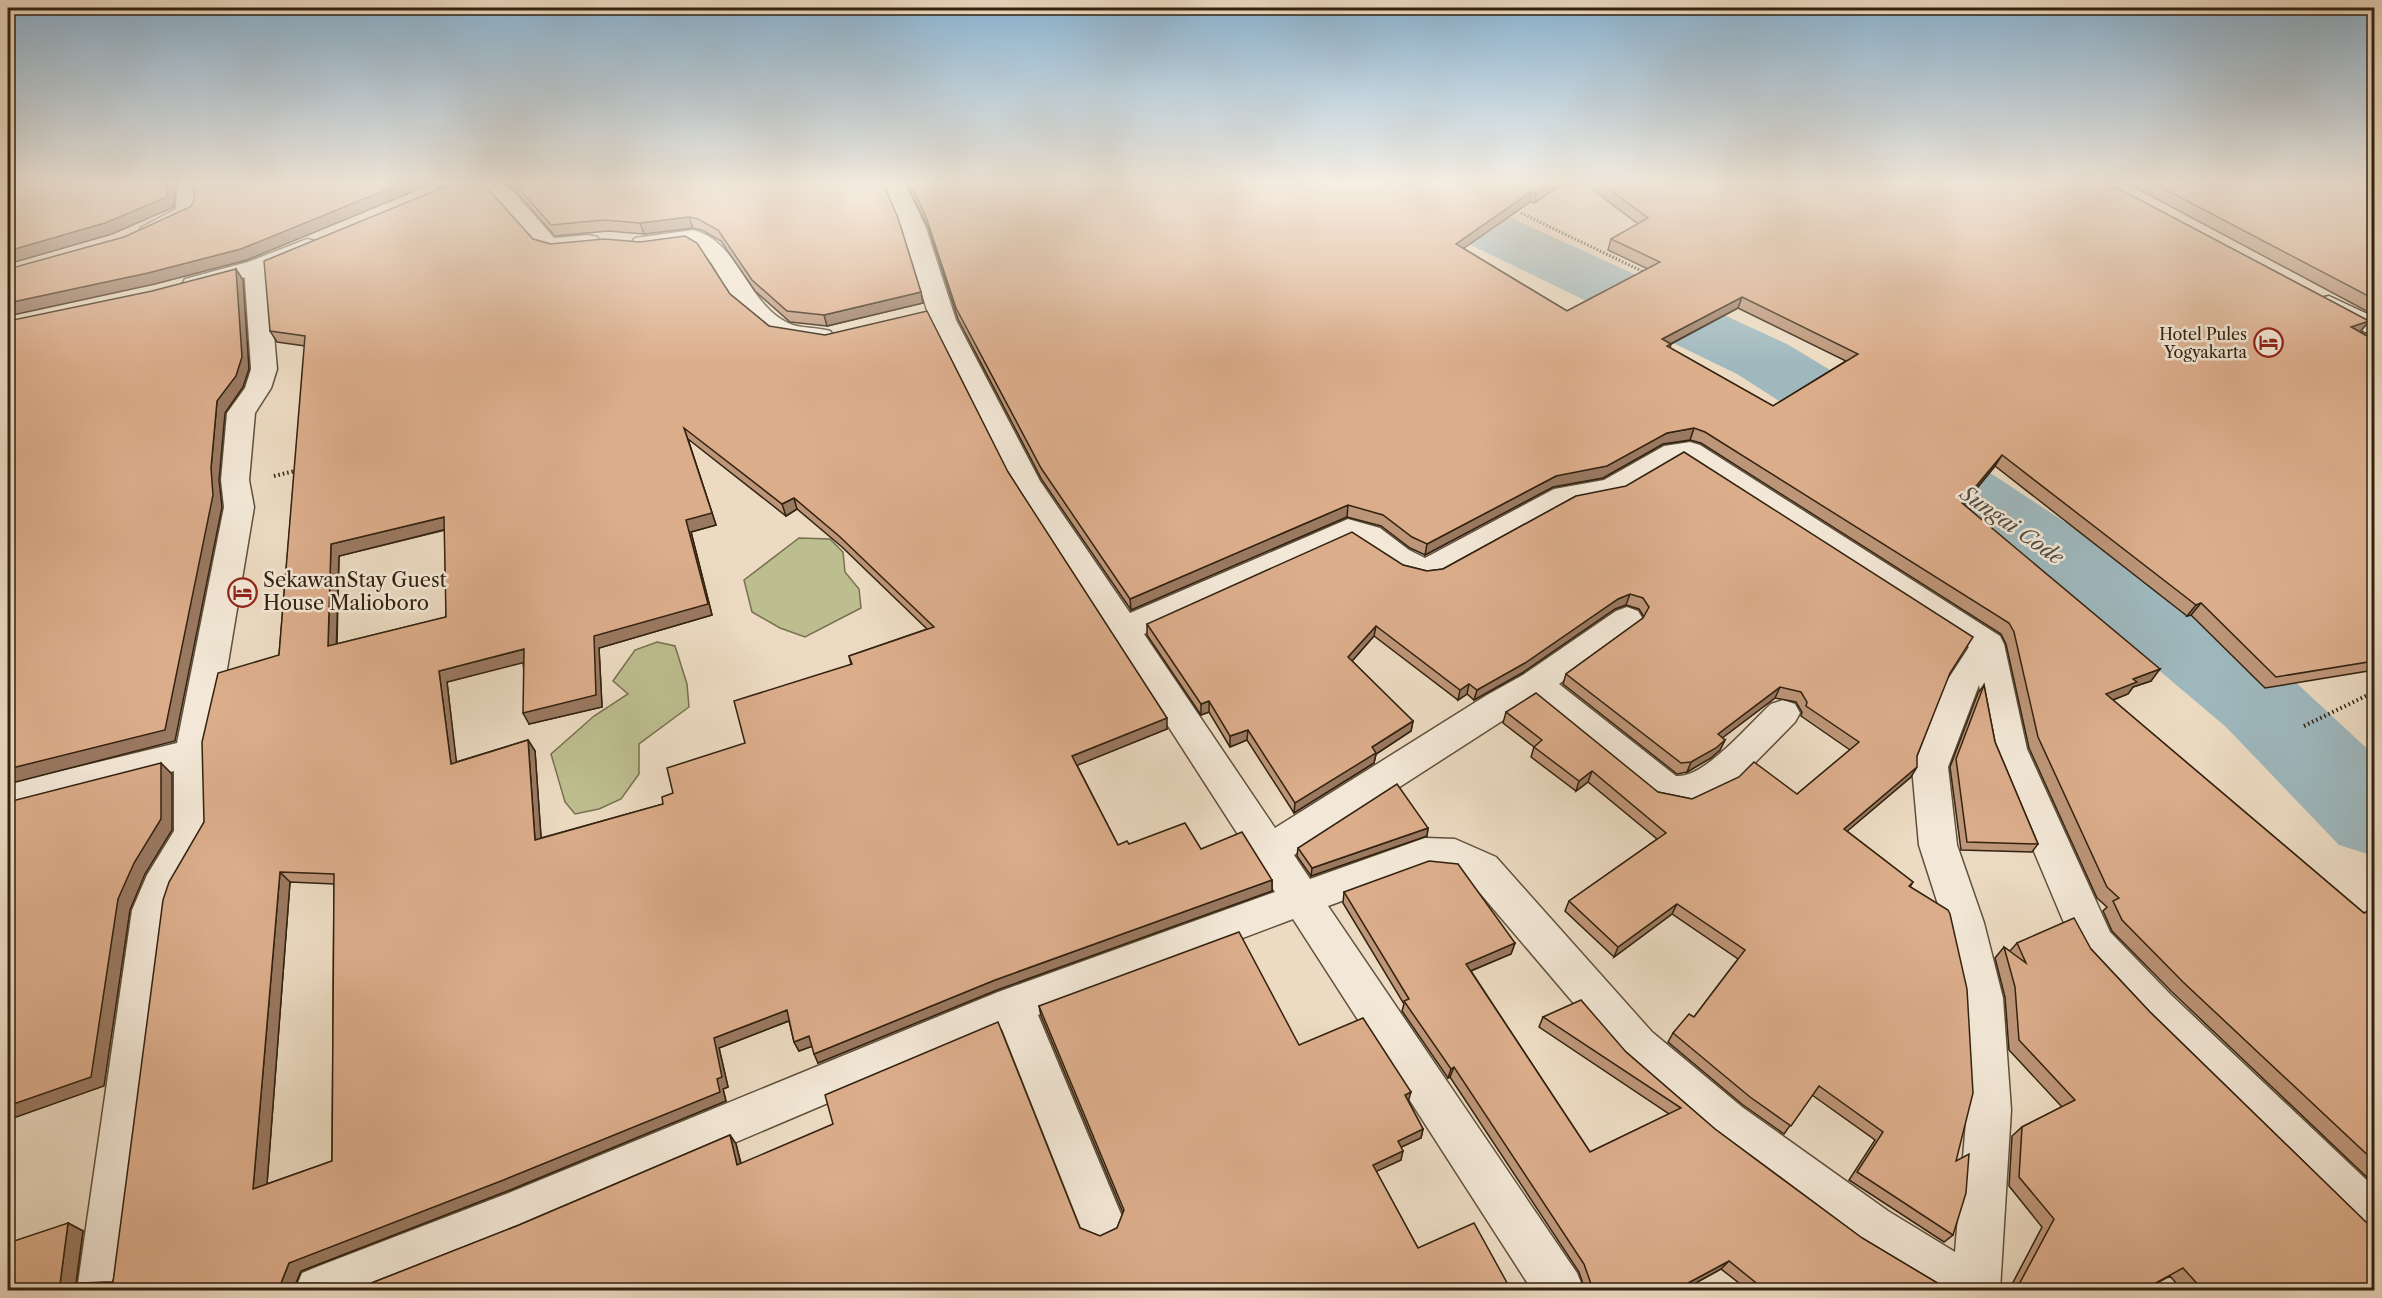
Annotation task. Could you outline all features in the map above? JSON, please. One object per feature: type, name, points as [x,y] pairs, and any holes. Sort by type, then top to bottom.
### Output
[{"type":"street","points":[[170,290],[256,267],[312,244]]},
{"type":"street","points":[[548,244],[577,244]]},
{"type":"street","points":[[705,244],[711,247],[744,298],[781,330],[827,336],[838,333]]},
{"type":"street","points":[[917,244],[929,311],[943,320],[1026,482],[1560,1290]]},
{"type":"street","points":[[101,1290],[152,910],[161,887],[193,833],[192,753],[207,687],[238,507],[236,485],[240,413],[258,388],[264,369],[256,267]]},
{"type":"street","points":[[2314,294],[2374,327]]},
{"type":"street","points":[[1124,629],[1348,529],[1365,533],[1412,567],[1430,569],[1564,496],[1612,488],[1674,452],[1690,452],[1988,644],[2009,749],[2087,930],[2096,945],[2155,1007],[2374,1219]]},
{"type":"street","points":[[1270,851],[1499,704],[1535,684],[1627,619]]},
{"type":"street","points":[[319,1290],[511,1215],[1013,1005],[1425,854],[1446,852],[1464,857],[1482,868],[1637,1046],[1726,1122],[1871,1228],[1975,1290],[1989,1110],[1982,998],[1964,923],[1938,845],[1930,766],[1962,684],[1988,644]]},
{"type":"street","points":[[1535,684],[1667,790],[1686,792],[1720,775],[1783,713]]},
{"type":"street","points":[[8,799],[192,753]]},
{"type":"street","points":[[1013,1005],[1052,1095],[1100,1219]]},
{"type":"path","points":[[1585,244],[1648,274]]},
{"type":"path","points":[[236,485],[305,468]]},
{"type":"path","points":[[2304,726],[2374,693]]},
{"type":"green space","points":[[799,538],[830,539],[843,552],[845,572],[859,589],[861,608],[805,637],[780,628],[752,612],[744,580]]},
{"type":"green space","points":[[657,642],[675,646],[687,684],[689,707],[639,744],[639,774],[621,799],[599,809],[575,814],[565,802],[551,754],[594,716],[628,694],[613,681],[635,650]]},
{"type":"building","points":[[8,244],[34,244],[8,251]]},
{"type":"building","points":[[100,244],[254,244],[148,273],[8,303],[8,269]]},
{"type":"building","points":[[306,244],[697,244],[730,294],[769,326],[825,335],[927,311],[1008,472],[1167,718],[1072,756],[1118,845],[1127,841],[1129,844],[1185,823],[1201,849],[1242,832],[1272,880],[995,980],[814,1054],[809,1036],[794,1042],[787,1010],[714,1038],[722,1077],[717,1079],[720,1092],[501,1181],[289,1263],[281,1283],[369,1284],[519,1225],[730,1135],[737,1165],[833,1124],[825,1095],[998,1022],[1080,1228],[1100,1236],[1117,1228],[1124,1210],[1039,1006],[1239,932],[1299,1045],[1363,1018],[1411,1092],[1405,1095],[1423,1129],[1398,1141],[1403,1151],[1373,1165],[1418,1248],[1474,1223],[1511,1290],[8,1290],[8,1243],[68,1223],[60,1284],[113,1282],[163,900],[169,882],[204,822],[202,742],[218,673],[279,655],[305,336],[270,331],[264,261]],"holes":[[[684,428],[782,504],[794,498],[839,536],[934,627],[849,656],[852,664],[734,701],[745,743],[667,768],[673,793],[662,797],[663,804],[535,840],[528,740],[451,764],[439,671],[524,649],[523,713],[596,695],[594,636],[708,604],[686,520],[712,513]],[[444,517],[446,617],[328,646],[331,544]],[[280,872],[334,874],[332,1161],[253,1189]]]},
{"type":"building","points":[[727,244],[906,244],[921,292],[824,315],[787,311],[752,280]]},
{"type":"building","points":[[935,244],[1457,244],[1567,311],[1660,262],[1621,244],[2223,244],[2369,321],[2351,327],[2374,340],[2374,661],[2276,677],[2201,603],[2196,605],[2002,455],[1962,503],[2160,669],[2133,679],[2137,682],[2106,694],[2364,913],[2374,908],[2374,1161],[2183,982],[2122,920],[2113,901],[2119,898],[2107,887],[2038,737],[2014,632],[2009,623],[1705,432],[1694,428],[1667,433],[1607,466],[1556,476],[1427,544],[1412,537],[1383,515],[1348,505],[1130,599],[1041,468],[956,308]],"holes":[[[1742,297],[1858,354],[1773,406],[1667,346],[1671,344],[1662,339]]]},
{"type":"building","points":[[2268,244],[2374,244],[2374,299]]},
{"type":"building","points":[[236,269],[242,357],[236,376],[217,401],[211,468],[213,495],[165,730],[8,769],[8,321],[152,291]]},
{"type":"building","points":[[1684,452],[1973,637],[1950,673],[1917,756],[1917,767],[1844,829],[1913,882],[1909,886],[1948,910],[1950,914],[1967,989],[1973,1093],[1956,1161],[1969,1154],[1966,1193],[1953,1235],[1857,1172],[1883,1132],[1819,1086],[1791,1126],[1750,1097],[1673,1033],[1689,1014],[1694,1017],[1745,950],[1677,904],[1618,947],[1569,901],[1666,833],[1592,771],[1579,781],[1534,747],[1542,740],[1506,712],[1536,693],[1658,792],[1692,799],[1739,777],[1754,762],[1797,794],[1859,742],[1806,706],[1807,702],[1801,692],[1780,687],[1718,734],[1725,740],[1716,748],[1691,762],[1681,763],[1566,674],[1643,618],[1649,607],[1643,598],[1630,594],[1618,599],[1525,663],[1477,690],[1469,684],[1460,690],[1376,626],[1348,657],[1413,721],[1372,747],[1376,753],[1295,803],[1248,730],[1230,736],[1209,701],[1201,704],[1147,624],[1352,532],[1403,565],[1427,571],[1443,569],[1576,496],[1626,486]]},
{"type":"building","points":[[1984,685],[1995,742],[2038,844],[1967,842],[1956,759]]},
{"type":"building","points":[[161,763],[161,819],[134,863],[118,899],[91,1077],[8,1106],[8,802]]},
{"type":"building","points":[[1397,784],[1428,828],[1312,868],[1298,848]]},
{"type":"building","points":[[1429,861],[1458,864],[1515,943],[1466,964],[1590,1152],[1681,1108],[1543,1017],[1581,1000],[1626,1052],[1715,1129],[1862,1238],[1953,1290],[1765,1290],[1729,1261],[1675,1290],[1595,1290],[1584,1264],[1454,1067],[1451,1069],[1404,1001],[1409,999],[1344,892]]},
{"type":"building","points":[[2074,918],[2091,949],[2150,1012],[2374,1229],[2374,1290],[2203,1290],[2183,1268],[2143,1290],[2016,1290],[2054,1219],[2019,1177],[2022,1127],[2075,1100],[2019,1040],[2015,987],[2004,947],[2026,963],[2017,943]]},
{"type":"waterway","name":"Sungai Code","points":[[1518,244],[1762,359],[1844,410],[2192,649],[2258,702],[2374,816]]},
{"type":"place","name":"Hotel Pules Yogyakarta","points":[[2268,343]]},
{"type":"place","name":"SekawanStay Guest House Malioboro","points":[[242,592]]}]
